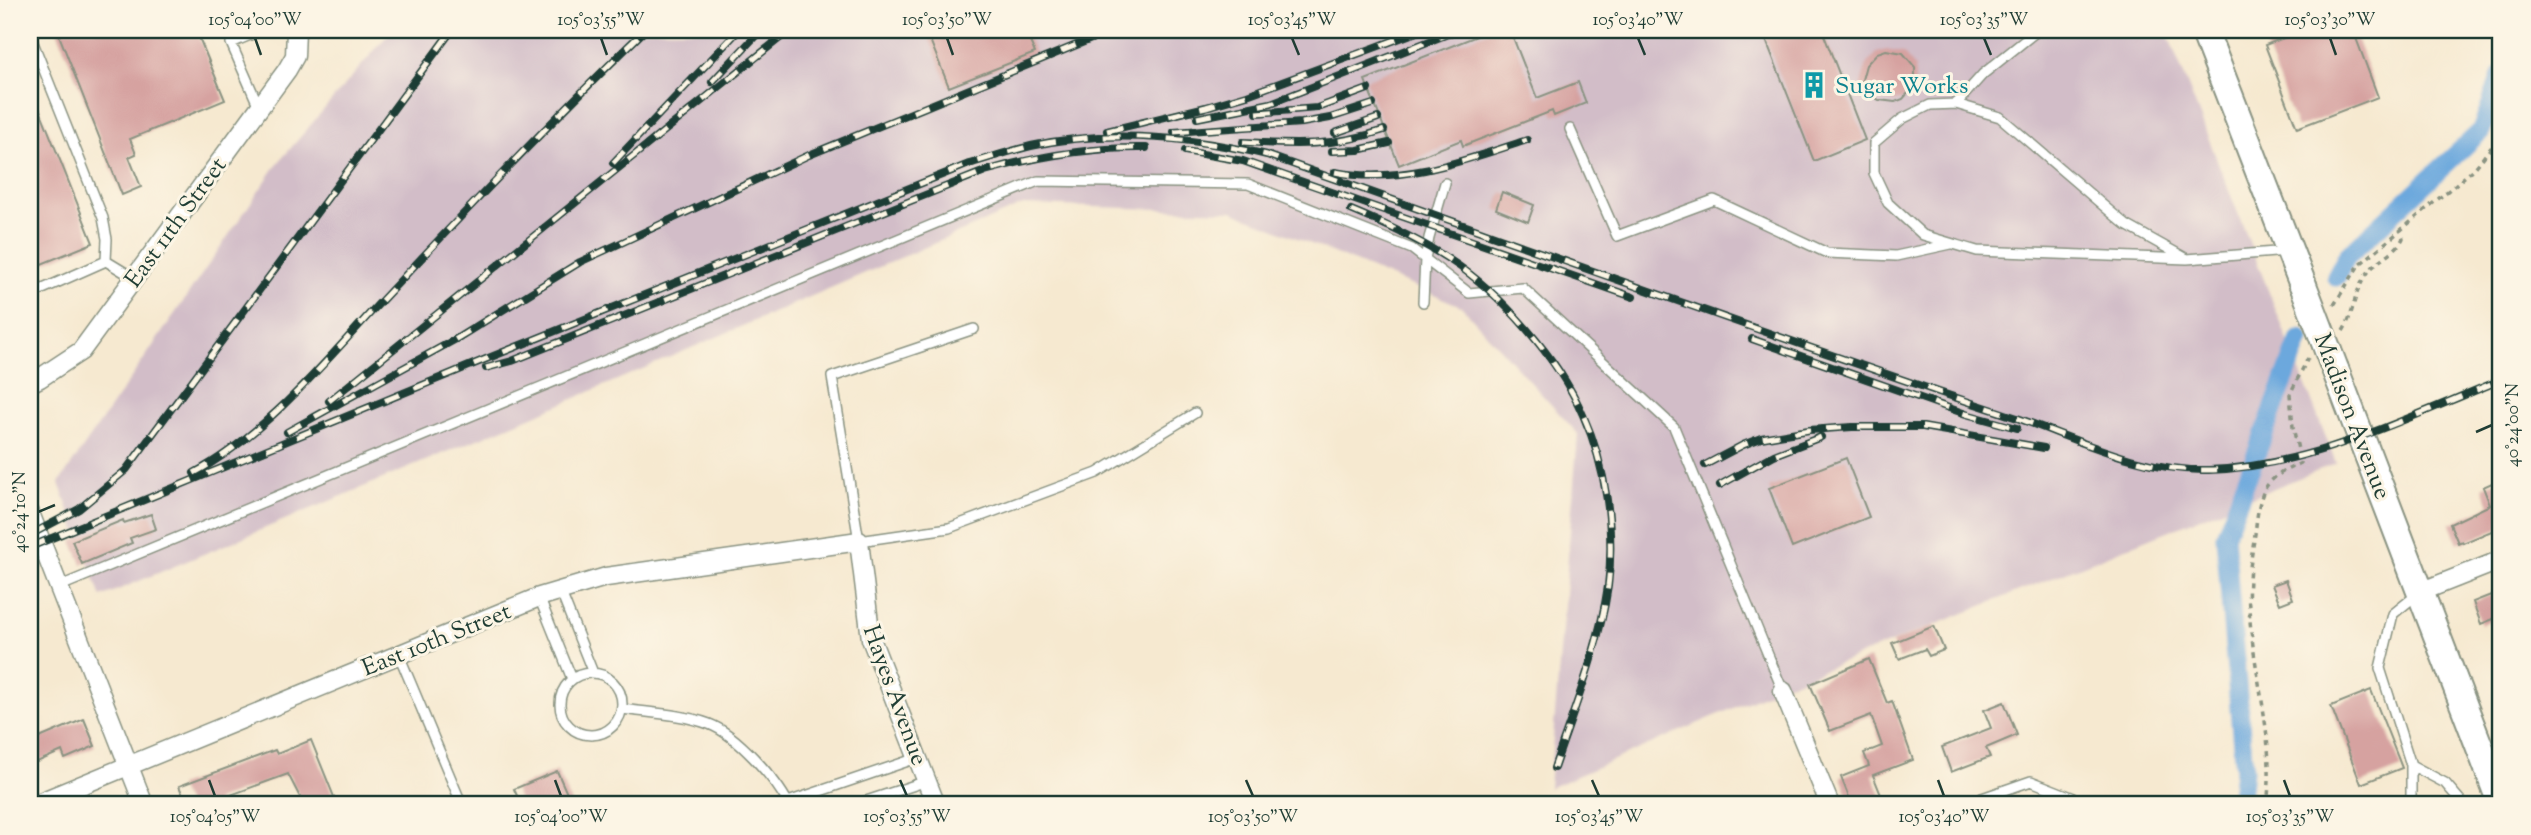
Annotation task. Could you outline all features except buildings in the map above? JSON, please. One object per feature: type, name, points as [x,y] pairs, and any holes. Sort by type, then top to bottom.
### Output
[{"type":"main road","name":"Madison Avenue","points":[[2204,30],[2501,803]]},
{"type":"street","name":"East 11th Street","points":[[30,383],[81,351],[287,71],[295,56],[297,35]]},
{"type":"street","points":[[30,513],[144,805]]},
{"type":"street","name":"East 10th Street","points":[[33,805],[560,590],[606,577],[859,541]]},
{"type":"street","name":"Hayes Avenue","points":[[859,541],[872,639],[936,805]]},
{"type":"street","points":[[2420,592],[2501,560]]},
{"type":"street","points":[[1783,691],[1829,805]]},
{"type":"lane","points":[[259,107],[231,43],[262,30]]},
{"type":"lane","points":[[1956,104],[1983,74],[2038,30]]},
{"type":"lane","points":[[30,35],[103,218],[107,239],[106,261]]},
{"type":"lane","points":[[2187,259],[2126,225],[2000,117],[1956,104],[1930,105],[1902,118],[1874,143],[1874,173],[1888,203],[1923,235],[1978,251],[2187,259],[2289,251]]},
{"type":"lane","points":[[1570,130],[1616,236],[1714,200],[1827,253],[1896,256],[1953,244]]},
{"type":"lane","points":[[58,587],[1038,181],[1248,184],[1412,249],[1469,293],[1524,288],[1674,426],[1783,691]]},
{"type":"lane","points":[[1423,302],[1425,259],[1445,183]]},
{"type":"lane","points":[[106,261],[134,278]]},
{"type":"lane","points":[[30,292],[36,292],[106,261]]},
{"type":"lane","points":[[974,329],[832,377],[859,541],[949,528],[1097,473],[1195,413]]},
{"type":"lane","points":[[560,590],[593,673]]},
{"type":"lane","points":[[2412,805],[2411,765],[2380,668],[2393,614],[2420,592]]},
{"type":"lane","points":[[539,597],[572,679]]},
{"type":"lane","points":[[399,654],[462,805]]},
{"type":"lane","points":[[593,673],[605,676],[612,682],[618,690],[622,709],[612,726],[604,732],[584,734],[574,730],[561,715],[559,705],[565,686],[572,679],[593,673]]},
{"type":"lane","points":[[622,709],[710,724],[743,747],[768,773],[788,804],[917,758]]},
{"type":"lane","points":[[2411,765],[2445,783],[2464,805]]},
{"type":"lane","points":[[1962,805],[2031,780],[2074,798],[2077,805]]},
{"type":"lane","points":[[854,805],[927,781]]},
{"type":"path","points":[[2333,307],[2359,265],[2474,169],[2501,135]]},
{"type":"path","points":[[2343,332],[2350,320],[2358,288],[2370,270],[2400,245],[2403,238],[2400,230]]},
{"type":"path","points":[[2267,805],[2269,790],[2266,722],[2249,608],[2249,581],[2260,501],[2265,488],[2274,478],[2301,463],[2292,427],[2290,394],[2311,352]]},
{"type":"shaded area","points":[[392,30],[2166,30],[2336,463],[1791,683],[1549,788],[1578,434],[1461,306],[1232,211],[1023,205],[566,402],[101,597],[59,483],[278,163]]},
{"type":"waterway","points":[[2336,277],[2347,256],[2481,131],[2501,76]]},
{"type":"waterway","points":[[2240,805],[2244,770],[2225,536],[2300,339]]},
{"type":"railway","points":[[30,535],[79,509],[126,470],[452,30]]},
{"type":"railway","points":[[194,473],[221,456],[272,416],[481,195],[645,30]]},
{"type":"railway","points":[[613,163],[739,30]]},
{"type":"railway","points":[[712,82],[761,30]]},
{"type":"railway","points":[[329,401],[790,30]]},
{"type":"railway","points":[[287,432],[456,339],[580,262],[809,155],[1113,30]]},
{"type":"railway","points":[[1107,131],[1247,95],[1422,30]]},
{"type":"railway","points":[[1197,118],[1271,103],[1458,30]]},
{"type":"railway","points":[[1257,113],[1317,108],[1368,89]]},
{"type":"railway","points":[[1174,132],[1302,123],[1330,118],[1373,104]]},
{"type":"railway","points":[[1335,133],[1378,118]]},
{"type":"railway","points":[[1243,142],[1314,144],[1365,136],[1384,130]]},
{"type":"railway","points":[[30,547],[969,164],[1031,146],[1090,138],[1149,137],[1209,144],[1267,155],[2113,453],[2160,466],[2209,470],[2284,460],[2358,438],[2501,380]]},
{"type":"railway","points":[[1335,172],[1359,175],[1408,173],[1457,162],[1527,140]]},
{"type":"railway","points":[[1332,151],[1358,150],[1389,143]]},
{"type":"railway","points":[[486,368],[512,361],[985,171],[1065,154],[1146,148]]},
{"type":"railway","points":[[1185,151],[1243,161],[1633,297]]},
{"type":"railway","points":[[1351,210],[1426,245],[1489,290],[1544,350],[1572,394],[1591,435],[1607,499],[1610,543],[1608,586],[1592,655],[1554,768]]},
{"type":"railway","points":[[1752,339],[1966,414],[2017,428]]},
{"type":"railway","points":[[1705,465],[1761,438],[1809,430],[1852,427],[1923,427],[2044,448]]},
{"type":"railway","points":[[1720,485],[1774,455],[1821,437]]},
{"type":"place","name":"Sugar Works","points":[[1814,85]]}]
